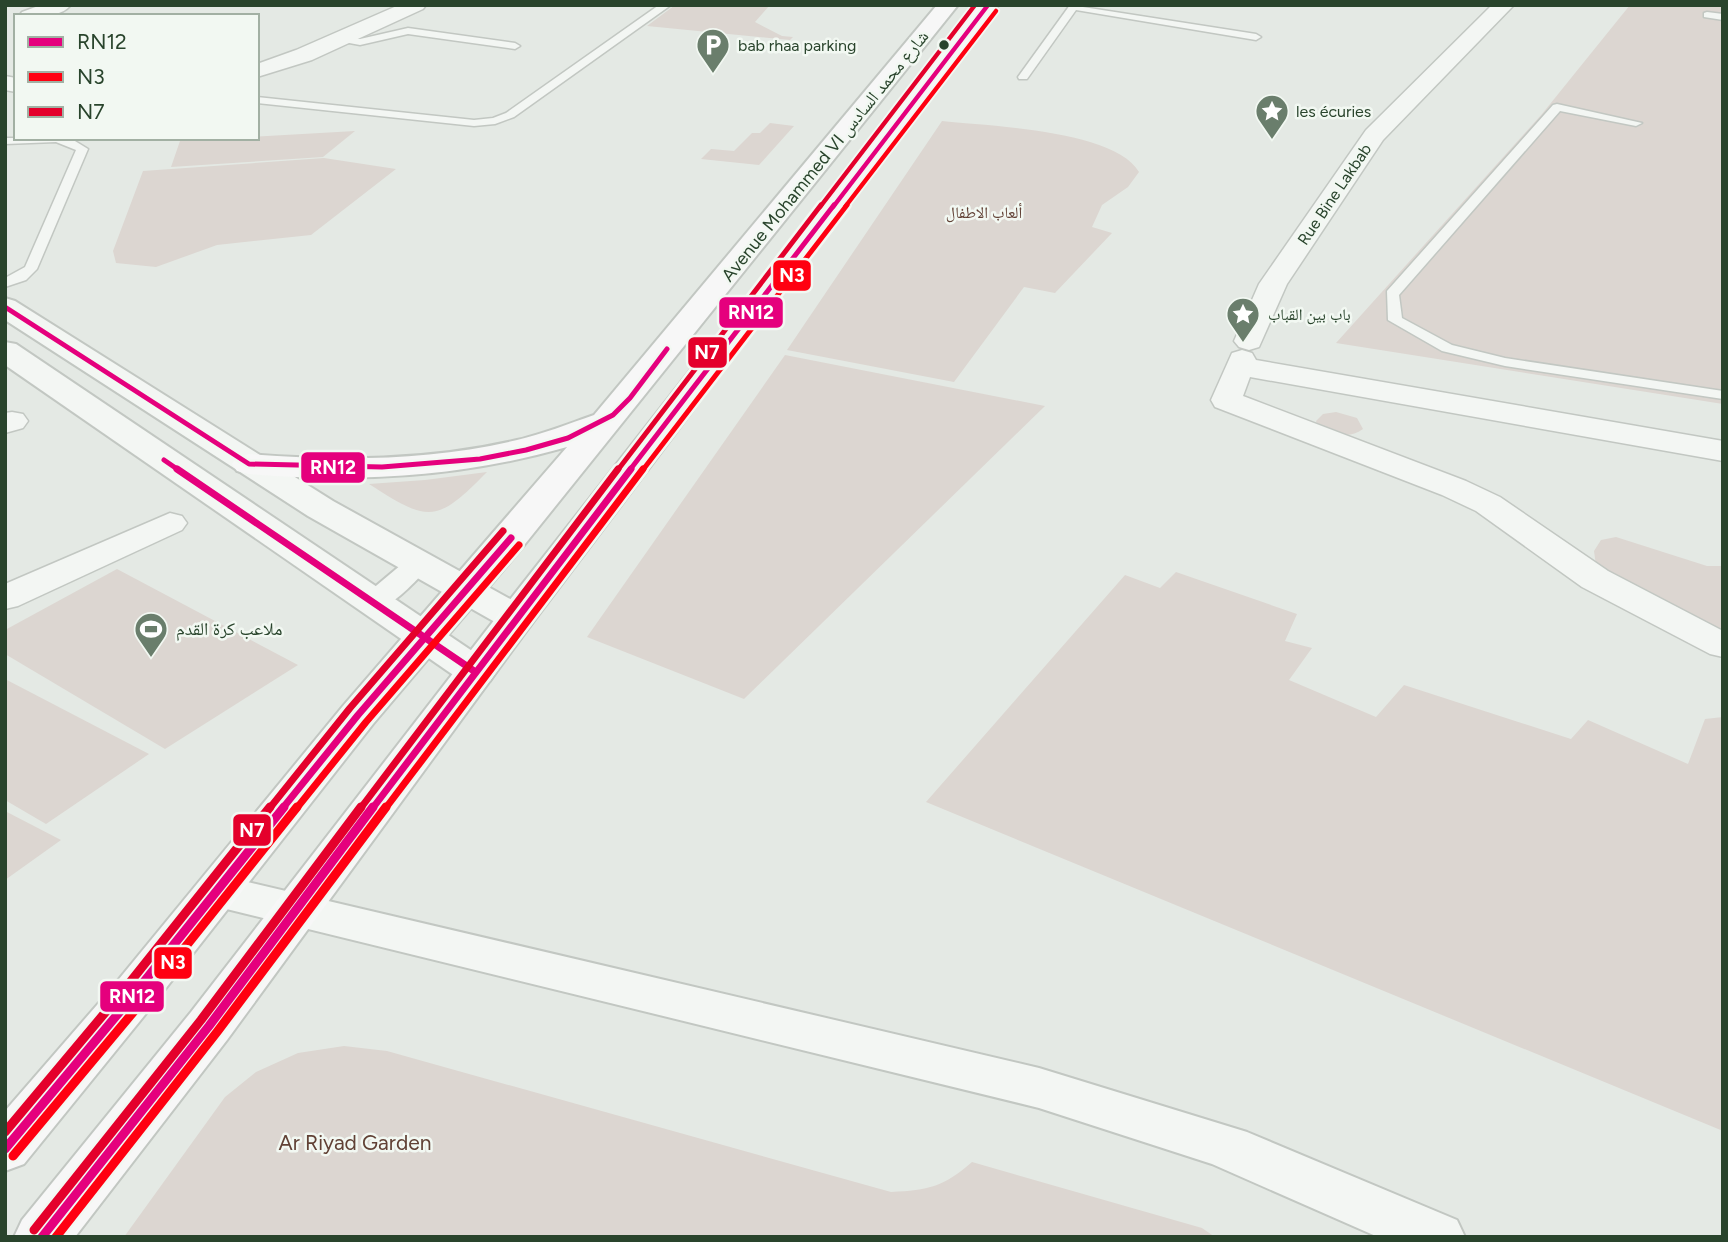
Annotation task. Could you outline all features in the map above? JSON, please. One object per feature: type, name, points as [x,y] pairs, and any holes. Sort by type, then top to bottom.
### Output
[{"type":"main road","name":"Avenue Mohammed VI شارع محمد السادس","points":[[5,1149],[424,636],[508,541],[948,5]]},
{"type":"main road","name":"Avenue Mohammed VI شارع محمد السادس","points":[[42,1237],[209,1026],[516,618],[988,5]]},
{"type":"main road","points":[[249,464],[343,468],[485,456],[547,444],[608,420]]},
{"type":"street","points":[[35,14],[61,5]]},
{"type":"street","points":[[259,70],[338,40],[416,5]]},
{"type":"street","name":"Rue Bine Lakbab","points":[[1503,5],[1374,135],[1273,284],[1226,400],[1454,488],[1488,504],[1595,579],[1723,646]]},
{"type":"street","points":[[5,307],[249,464],[417,565],[516,618]]},
{"type":"street","points":[[5,351],[476,672]]},
{"type":"street","points":[[1243,356],[1723,452]]},
{"type":"street","points":[[5,598],[170,523]]},
{"type":"street","points":[[374,602],[417,565]]},
{"type":"street","points":[[218,891],[1039,1087],[1228,1147],[1419,1233]]},
{"type":"lane","points":[[259,100],[474,123],[495,121],[510,115],[666,5]]},
{"type":"lane","points":[[1023,77],[1075,6],[1256,37]]},
{"type":"lane","points":[[1706,15],[1723,17]]},
{"type":"lane","points":[[338,40],[360,42],[408,31],[515,46]]},
{"type":"lane","points":[[1636,123],[1557,107],[1392,294],[1395,320],[1447,348],[1505,362],[1723,395]]},
{"type":"lane","points":[[5,141],[30,140]]},
{"type":"lane","points":[[5,283],[21,277],[31,269],[82,149],[60,140]]},
{"type":"green space","points":[[675,5],[770,5],[755,22],[782,36],[793,37],[790,40],[647,26]]},
{"type":"green space","points":[[1630,5],[1723,5],[1723,404],[1336,343],[1542,114]]},
{"type":"green space","name":"ألعاب الاطفال","points":[[942,121],[1049,133],[1105,147],[1126,158],[1139,172],[1128,187],[1102,205],[1092,227],[1112,233],[1055,293],[1024,287],[954,382],[787,350]]},
{"type":"green space","points":[[770,123],[794,126],[759,165],[701,159],[711,149],[734,151],[752,133],[760,133]]},
{"type":"green space","points":[[355,131],[323,157],[171,167],[180,141],[259,140],[259,136]]},
{"type":"green space","points":[[324,158],[396,169],[311,235],[217,245],[156,267],[116,263],[113,251],[143,171]]},
{"type":"green space","points":[[785,355],[1045,406],[744,699],[587,637]]},
{"type":"green space","points":[[1336,412],[1357,418],[1363,429],[1345,435],[1317,424],[1316,421],[1323,414]]},
{"type":"green space","points":[[487,472],[456,501],[432,512],[406,506],[369,484],[425,480]]},
{"type":"green space","points":[[1616,537],[1707,566],[1723,566],[1723,635],[1596,565],[1594,551],[1601,540]]},
{"type":"green space","name":"ملاعب كرة القدم","points":[[117,569],[298,665],[165,749],[5,654],[5,630]]},
{"type":"green space","points":[[1176,572],[1297,614],[1285,641],[1312,648],[1289,680],[1376,717],[1404,685],[1571,739],[1588,720],[1688,764],[1705,719],[1723,717],[1723,1131],[926,802],[1125,575],[1160,588]]},
{"type":"green space","points":[[5,679],[149,754],[46,824],[5,800]]},
{"type":"green space","points":[[5,811],[61,840],[5,880]]},
{"type":"green space","name":"Ar Riyad Garden","points":[[344,1046],[387,1051],[891,1192],[935,1186],[972,1162],[1202,1228],[1215,1237],[124,1237],[225,1097],[256,1072],[298,1053]]},
{"type":"transit line","name":"N7","points":[[34,1230],[201,1020],[508,612],[975,5]]},
{"type":"transit line","name":"RN12","points":[[42,1237],[209,1026],[516,618],[988,5]]},
{"type":"transit line","name":"N3","points":[[56,1237],[217,1032],[524,624],[996,11]]},
{"type":"transit line","name":"RN12","points":[[5,307],[249,464],[382,467],[480,459],[526,450],[568,438],[613,415],[630,398],[667,349]]},
{"type":"transit line","name":"RN12","points":[[164,460],[474,671]]},
{"type":"transit line","name":"N7","points":[[5,1132],[119,996],[350,708],[503,531]]},
{"type":"transit line","name":"RN12","points":[[5,1149],[127,1003],[358,715],[511,538]]},
{"type":"transit line","name":"N3","points":[[13,1156],[135,1010],[366,722],[519,545]]},
{"type":"place","name":"bab rhaa parking","points":[[713,75]]},
{"type":"place","name":"les écuries","points":[[1272,141]]},
{"type":"place","name":"باب بين القباب","points":[[1243,344]]},
{"type":"place","name":"ملاعب كرة القدم","points":[[151,659]]}]
